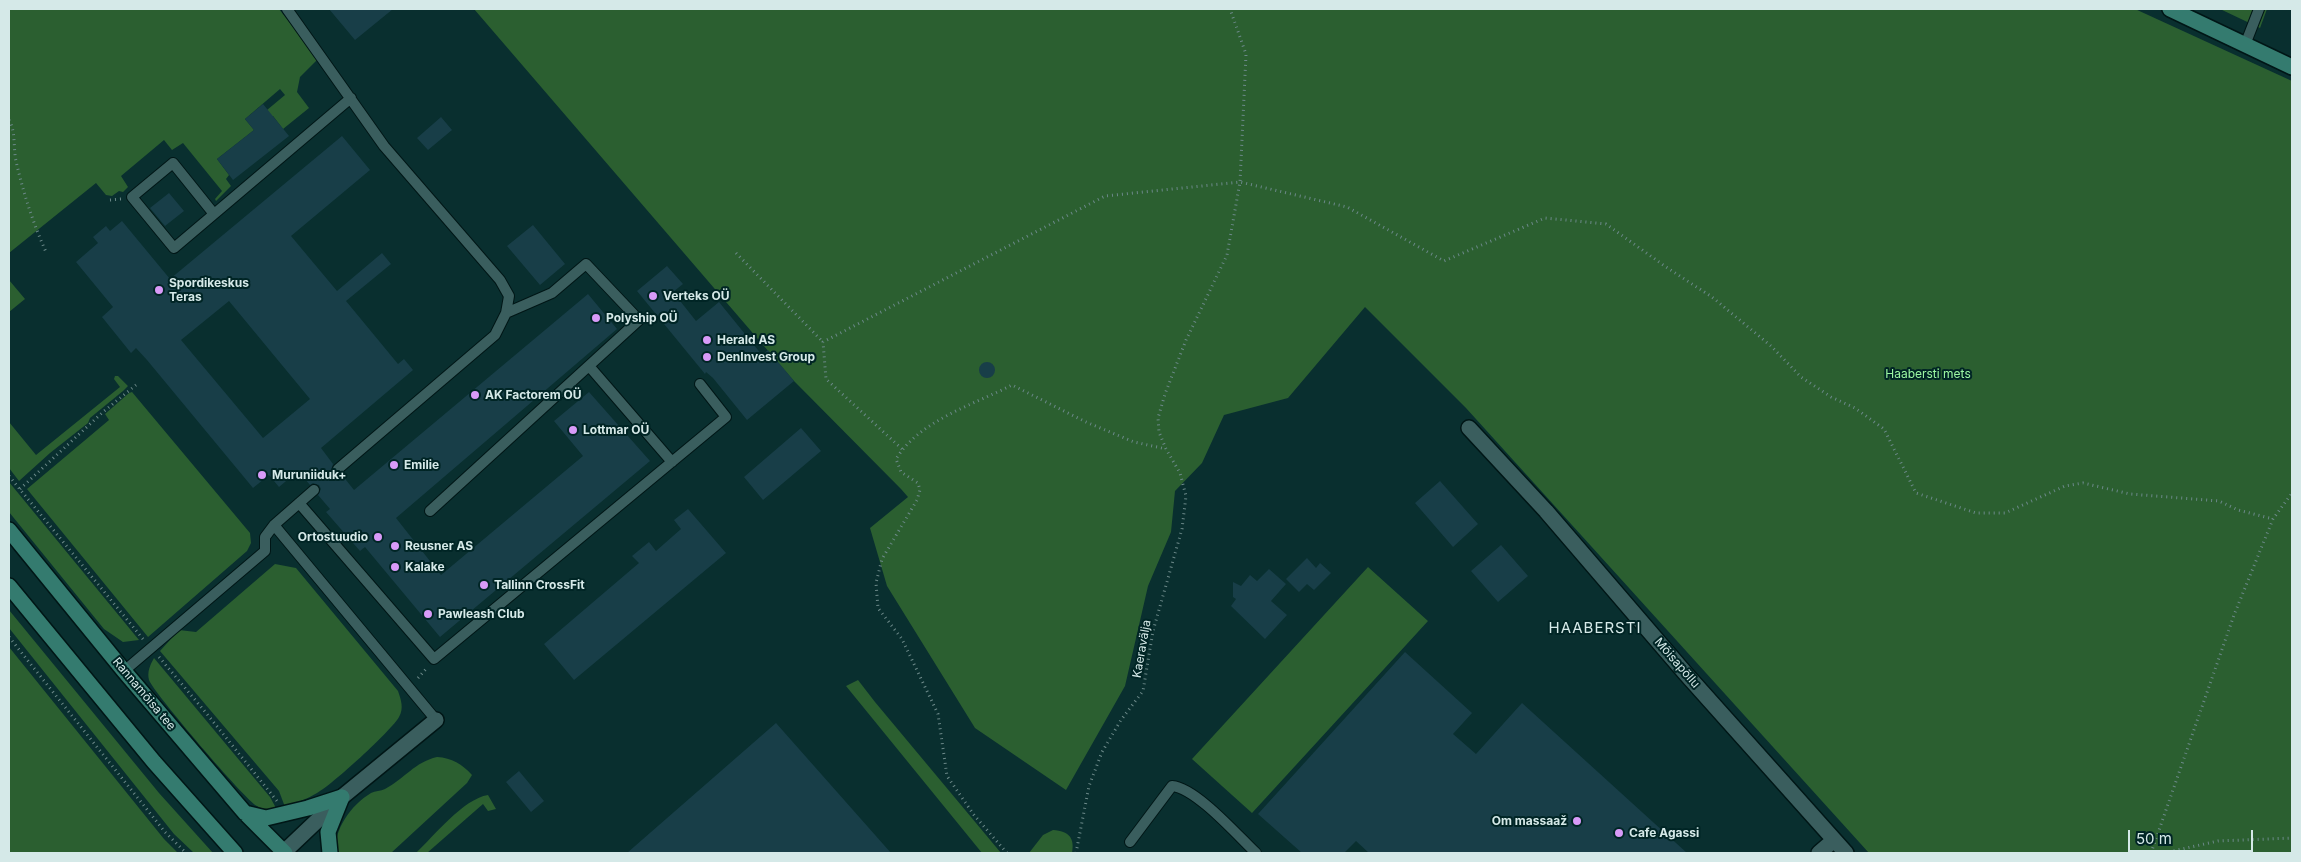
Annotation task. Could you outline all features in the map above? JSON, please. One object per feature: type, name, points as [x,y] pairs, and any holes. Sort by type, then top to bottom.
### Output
[{"type":"main road","points":[[2170,9],[2246,45],[2291,63]]},
{"type":"main road","name":"Rannamõisa tee","points":[[9,530],[124,671],[246,813],[284,853]]},
{"type":"main road","points":[[9,586],[14,597],[154,762],[235,853]]},
{"type":"main road","points":[[246,813],[266,818],[308,808],[342,797]]},
{"type":"main road","points":[[330,853],[328,832],[342,797]]},
{"type":"street","name":"Mõisapõllu","points":[[1469,428],[1546,511],[1686,674],[1846,853]]},
{"type":"street","points":[[284,853],[342,797],[436,720]]},
{"type":"street","points":[[1819,853],[1834,840]]},
{"type":"lane","points":[[287,9],[384,146],[500,280],[509,296],[506,314],[495,335],[338,469]]},
{"type":"lane","points":[[2246,45],[2259,9]]},
{"type":"lane","points":[[214,214],[173,163],[132,197],[174,248],[351,98]]},
{"type":"lane","points":[[430,511],[639,320],[586,264],[552,293],[506,314]]},
{"type":"lane","points":[[589,366],[672,462]]},
{"type":"lane","points":[[299,503],[434,659],[726,417],[700,384]]},
{"type":"lane","points":[[124,671],[265,551],[265,537],[274,525],[314,490]]},
{"type":"lane","points":[[274,525],[436,720]]},
{"type":"lane","points":[[1130,842],[1172,786],[1182,787],[1194,796],[1256,853]]},
{"type":"path","points":[[1166,449],[1159,432],[1158,418],[1165,394],[1186,340],[1227,255],[1240,182],[1246,54],[1230,9]]},
{"type":"path","points":[[9,120],[13,126],[16,159],[27,205],[46,252]]},
{"type":"path","points":[[823,342],[1105,196],[1240,182],[1347,207],[1444,262],[1545,218],[1606,224],[1712,297],[1771,346],[1801,377],[1832,397],[1855,408],[1884,429],[1916,493],[1976,513],[2005,513],[2066,486],[2083,483],[2130,494],[2219,501],[2238,510],[2273,519]]},
{"type":"path","points":[[736,253],[823,342],[826,379],[902,449]]},
{"type":"path","points":[[20,489],[103,412],[136,385]]},
{"type":"path","points":[[1007,853],[974,815],[947,776],[938,714],[902,639],[878,608],[876,583],[882,558],[917,500],[920,490],[918,483],[901,472],[896,459],[902,449],[928,426],[1012,385],[1086,422],[1134,442],[1166,449]]},
{"type":"path","name":"Kaeravälja","points":[[1076,853],[1088,786],[1102,752],[1121,720],[1143,691],[1152,632],[1182,529],[1186,496],[1180,473],[1166,449]]},
{"type":"path","points":[[9,476],[142,638]]},
{"type":"path","points":[[2151,853],[2234,616],[2273,519],[2292,492]]},
{"type":"path","points":[[9,637],[166,832],[186,853]]},
{"type":"path","points":[[157,655],[247,762],[281,807]]},
{"type":"path","points":[[409,688],[434,659]]},
{"type":"path","points":[[2164,853],[2218,841],[2292,838]]},
{"type":"green space","points":[[9,9],[279,9],[318,59],[300,77],[297,92],[309,108],[283,129],[273,116],[255,120],[285,95],[280,89],[245,119],[254,130],[217,159],[229,175],[226,179],[231,186],[216,201],[215,199],[222,191],[183,143],[172,150],[164,140],[121,176],[128,187],[123,192],[119,191],[112,196],[106,195],[96,183],[9,253]]},
{"type":"green space","name":"Haabersti mets","points":[[474,9],[2135,9],[2292,81],[2292,853],[1869,853],[1466,408],[1365,307],[1288,398],[1224,415],[1202,463],[1175,491],[1171,532],[1148,586],[1125,686],[1066,790],[975,728],[887,586],[870,528],[908,497],[794,381]]},
{"type":"green space","points":[[2220,9],[2267,9],[2260,28]]},
{"type":"green space","points":[[9,280],[25,299],[9,312]]},
{"type":"green space","points":[[115,376],[118,376],[128,386],[90,418],[88,423],[19,481],[9,468],[9,422],[36,455],[120,387],[114,379]]},
{"type":"green space","points":[[132,392],[250,533],[251,543],[247,551],[148,637],[27,489],[109,420],[105,414]]},
{"type":"green space","points":[[9,482],[139,640],[123,642],[104,629],[9,512]]},
{"type":"green space","points":[[275,564],[296,568],[398,691],[402,707],[401,714],[386,733],[335,780],[313,795],[285,807],[279,791],[160,651],[179,630],[196,632]]},
{"type":"green space","points":[[1368,567],[1428,621],[1252,813],[1192,759]]},
{"type":"green space","points":[[9,610],[159,793],[213,853],[194,853],[174,834],[9,628]]},
{"type":"green space","points":[[9,647],[164,839],[178,853],[9,853]]},
{"type":"green space","points":[[154,658],[270,797],[276,808],[262,808],[249,800],[182,724],[149,680],[149,669]]},
{"type":"green space","points":[[858,680],[1001,853],[982,853],[846,686]]},
{"type":"green space","points":[[437,757],[452,760],[464,768],[472,775],[467,783],[391,853],[336,853],[337,836],[340,827],[357,804],[371,793],[392,785],[422,763]]},
{"type":"green space","points":[[488,795],[496,809],[488,811],[483,804],[427,853],[416,853],[459,811],[478,798]]},
{"type":"green space","points":[[1053,830],[1070,836],[1073,843],[1072,853],[1029,853],[1043,835]]},
{"type":"building","points":[[329,9],[393,9],[355,40]]},
{"type":"building","points":[[263,104],[289,136],[233,180],[217,159],[254,130],[245,119]]},
{"type":"building","points":[[441,117],[452,130],[428,150],[417,138]]},
{"type":"building","points":[[342,136],[370,170],[291,236],[337,291],[382,253],[391,264],[346,301],[398,364],[404,359],[413,370],[321,448],[333,464],[331,470],[333,474],[342,475],[354,490],[588,294],[617,329],[396,518],[441,575],[583,456],[554,421],[589,392],[650,461],[440,637],[365,547],[360,551],[326,512],[330,509],[318,495],[321,489],[319,485],[313,483],[310,485],[298,471],[279,487],[269,475],[253,488],[147,360],[136,348],[131,353],[102,317],[113,307],[76,262],[98,243],[93,237],[106,226],[110,231],[122,221],[170,279]],"holes":[[[229,301],[310,399],[263,438],[181,340]]]},
{"type":"building","points":[[169,193],[184,211],[165,226],[150,208]]},
{"type":"building","points":[[533,225],[565,264],[540,285],[507,246]]},
{"type":"building","points":[[667,266],[683,284],[673,292],[696,321],[719,302],[762,355],[768,350],[794,381],[747,420],[713,378],[706,372],[705,374],[637,291]]},
{"type":"building","points":[[987,362],[995,370],[987,378],[979,370]]},
{"type":"building","points":[[801,428],[821,451],[763,500],[744,477]]},
{"type":"building","points":[[1440,481],[1478,524],[1453,547],[1415,503]]},
{"type":"building","points":[[688,509],[726,553],[574,680],[544,644],[639,563],[632,556],[649,542],[656,551],[681,529],[674,520]]},
{"type":"building","points":[[1501,545],[1528,576],[1498,602],[1471,571]]},
{"type":"building","points":[[1307,558],[1316,568],[1320,563],[1331,573],[1314,590],[1307,584],[1299,592],[1286,579]]},
{"type":"building","points":[[1269,569],[1286,584],[1271,601],[1287,615],[1265,639],[1231,606],[1236,599],[1233,597],[1233,582],[1241,586],[1250,575],[1257,581]]},
{"type":"building","points":[[1405,652],[1472,713],[1453,734],[1476,754],[1522,703],[1687,853],[1369,853],[1356,841],[1344,853],[1302,853],[1258,814]]},
{"type":"building","points":[[776,723],[891,853],[627,853]]},
{"type":"building","points":[[519,771],[544,801],[531,812],[506,782]]},
{"type":"place","name":"Spordikeskus Teras","points":[[159,290]]},
{"type":"place","name":"Verteks OÜ","points":[[653,296]]},
{"type":"place","name":"Polyship OÜ","points":[[596,318]]},
{"type":"place","name":"Herald AS","points":[[707,340]]},
{"type":"place","name":"DenInvest Group","points":[[707,357]]},
{"type":"place","name":"AK Factorem OÜ","points":[[475,395]]},
{"type":"place","name":"Lottmar OÜ","points":[[573,430]]},
{"type":"place","name":"Emilie","points":[[394,465]]},
{"type":"place","name":"Muruniiduk+","points":[[262,475]]},
{"type":"place","name":"Ortostuudio","points":[[378,537]]},
{"type":"place","name":"Reusner AS","points":[[395,546]]},
{"type":"place","name":"Kalake","points":[[395,567]]},
{"type":"place","name":"Tallinn CrossFit","points":[[484,585]]},
{"type":"place","name":"Pawleash Club","points":[[428,614]]},
{"type":"place","name":"Om massaaž","points":[[1577,821]]},
{"type":"place","name":"Cafe Agassi","points":[[1619,833]]},
{"type":"district","name":"HAABERSTI","points":[[1595,628]]}]
